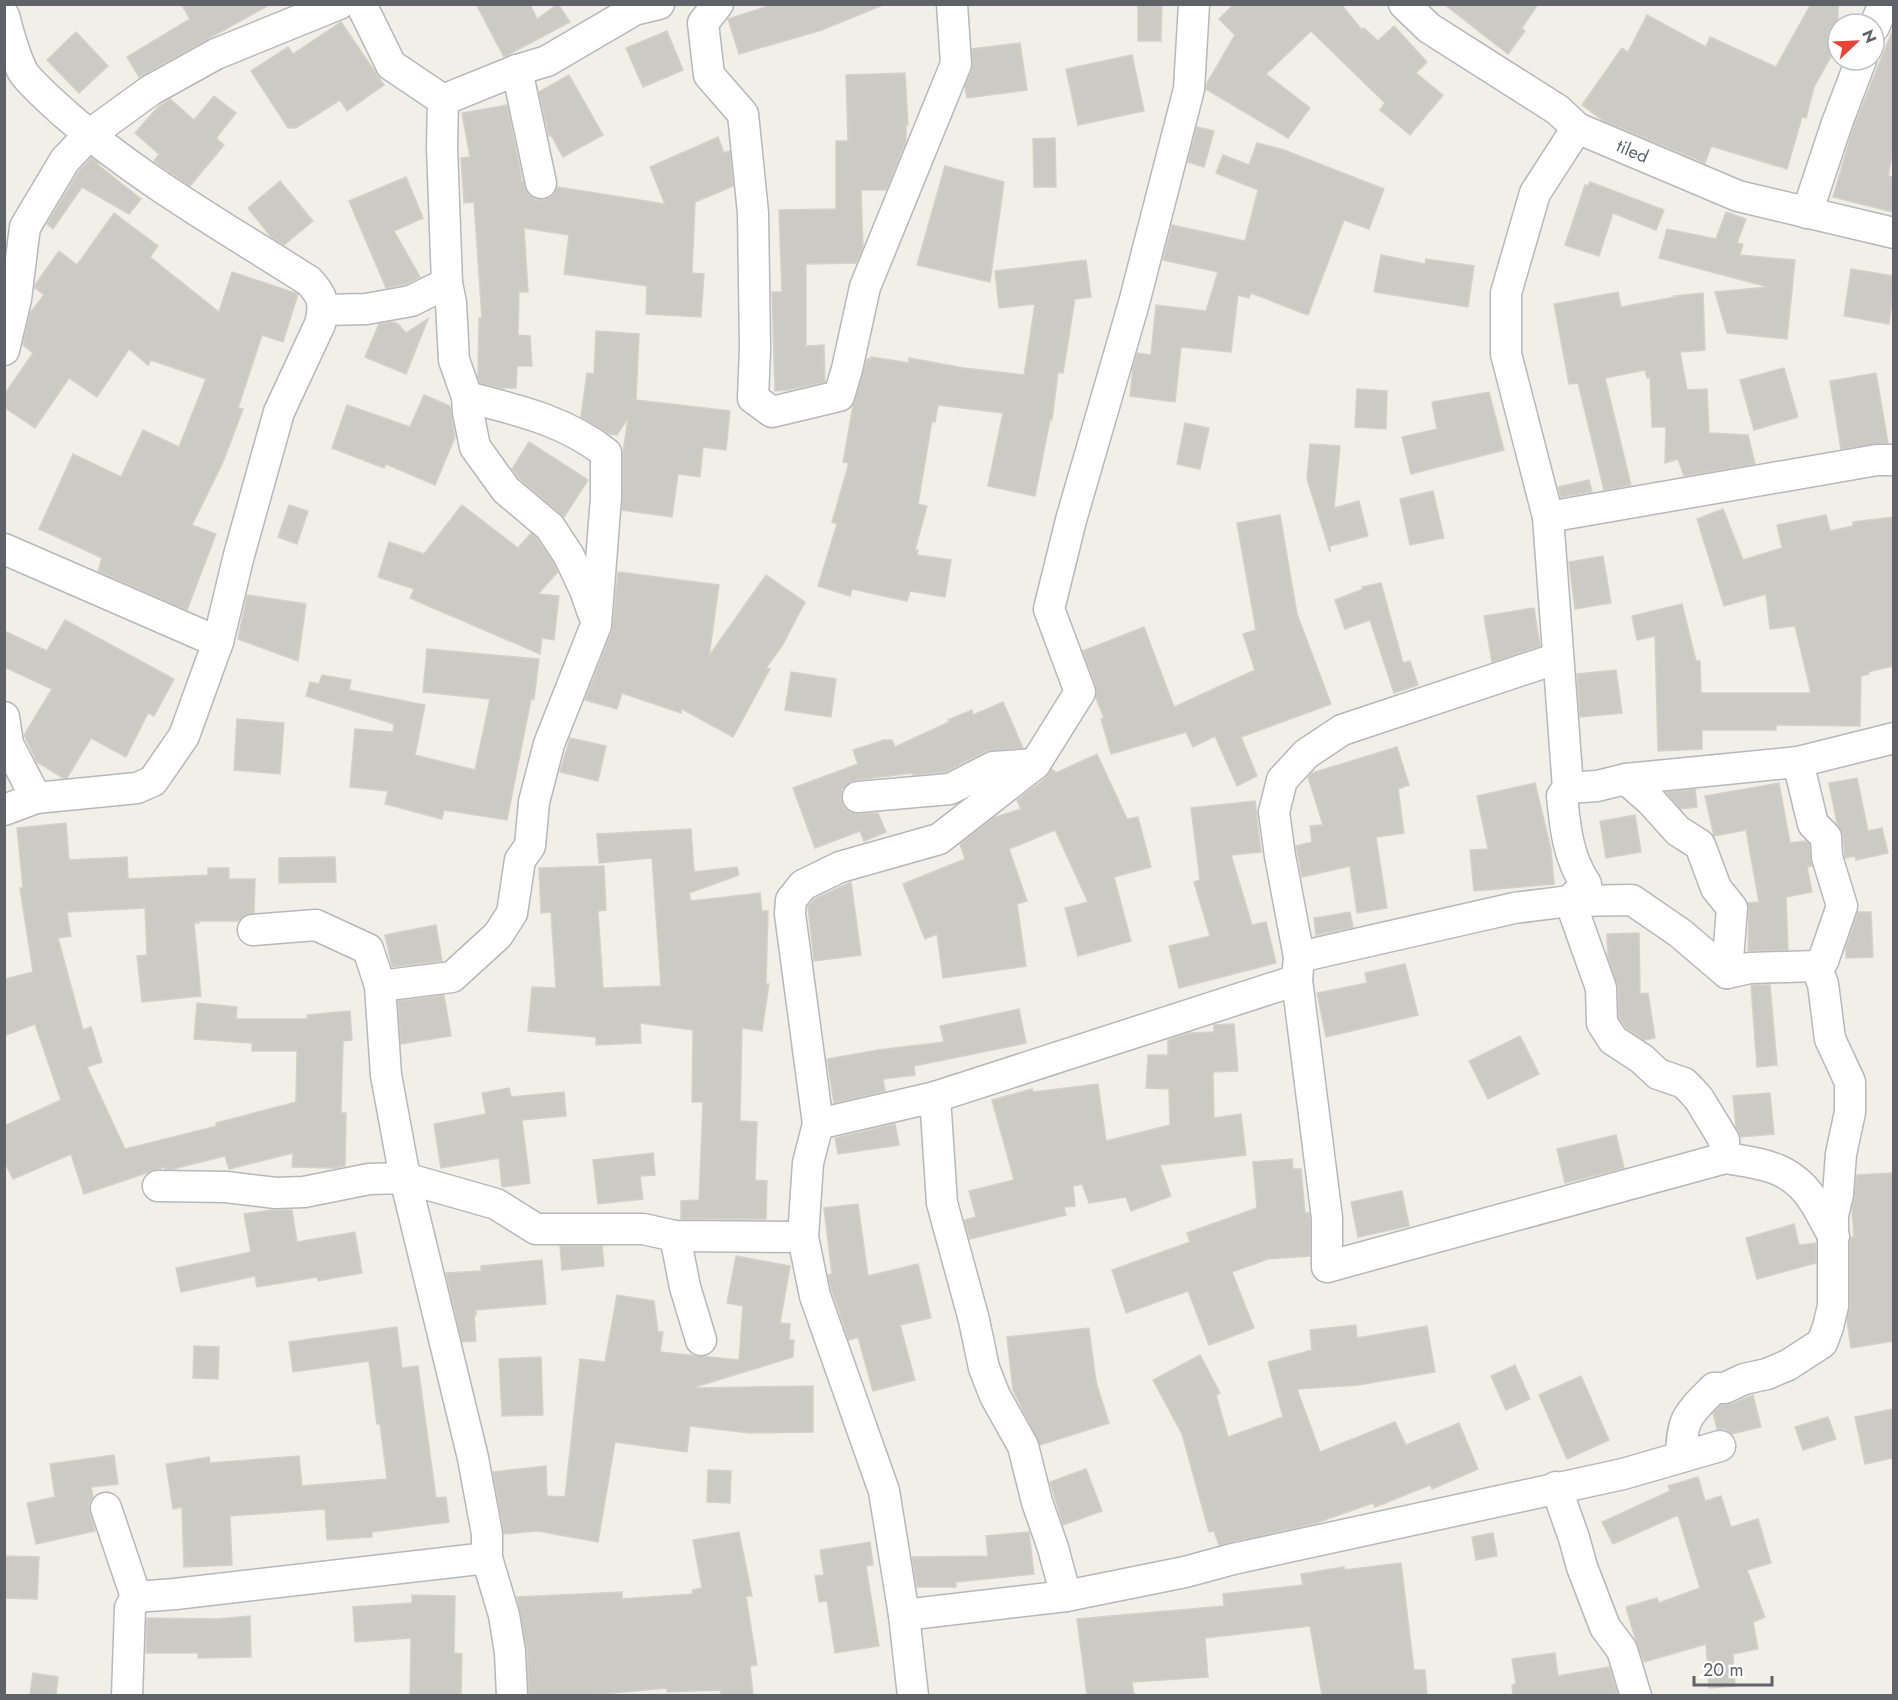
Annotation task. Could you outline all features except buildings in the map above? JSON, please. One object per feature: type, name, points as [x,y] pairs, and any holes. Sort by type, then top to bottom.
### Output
[{"type":"street","points":[[4,350],[10,293],[25,227],[65,160],[89,135],[151,90],[216,54],[339,4]]},
{"type":"street","points":[[361,4],[392,65],[443,100]]},
{"type":"street","points":[[443,100],[517,70],[547,61],[634,10],[659,4]]},
{"type":"street","points":[[718,4],[703,23],[709,75],[743,114],[753,213],[755,349],[753,398],[772,412],[839,396],[865,287],[956,64],[952,4]]},
{"type":"street","points":[[913,1695],[904,1615],[884,1491],[815,1296],[803,1237],[808,1163],[818,1124],[790,914],[791,900],[803,885],[840,867],[939,839],[1035,764],[1080,692],[1049,609],[1071,520],[1134,303],[1189,89],[1194,4]]},
{"type":"street","name":"tiled","points":[[1404,4],[1429,28],[1558,110],[1577,128],[1738,195],[1893,233]]},
{"type":"street","points":[[4,16],[24,73],[57,107],[89,135],[145,177],[309,281],[320,293],[323,310],[320,324],[279,412],[239,555],[218,642],[184,736],[153,782],[137,788],[36,798],[4,810]]},
{"type":"street","points":[[517,70],[541,183]]},
{"type":"street","points":[[1807,213],[1856,72]]},
{"type":"street","points":[[443,100],[442,147],[447,283],[451,303],[454,360],[467,396],[475,447],[507,490],[550,526],[569,556],[585,590],[596,625]]},
{"type":"street","points":[[1570,901],[1586,884],[1578,872],[1566,835],[1562,796],[1568,788],[1548,517],[1506,354],[1506,293],[1535,193],[1577,128]]},
{"type":"street","points":[[323,310],[366,309],[411,301],[447,283]]},
{"type":"street","points":[[380,986],[452,977],[498,935],[512,913],[520,860],[530,846],[534,802],[549,744],[596,625],[606,498],[606,453],[586,438],[545,418],[467,396]]},
{"type":"street","points":[[1548,517],[1877,460],[1893,460]]},
{"type":"street","points":[[4,549],[218,642]]},
{"type":"street","points":[[1558,658],[1342,730],[1306,754],[1282,780],[1274,812],[1298,969],[1327,1218],[1327,1268],[1725,1158],[1768,1165],[1788,1175],[1800,1184],[1815,1202],[1826,1226],[1834,1236]]},
{"type":"street","points":[[4,717],[8,744],[36,798]]},
{"type":"street","points":[[1568,788],[1597,786],[1626,779],[1798,762],[1893,738]]},
{"type":"street","points":[[1727,973],[1750,968],[1816,966],[1823,961],[1842,906],[1827,856],[1826,837],[1813,824],[1798,762]]},
{"type":"street","points":[[858,797],[950,789],[993,767],[1035,764]]},
{"type":"street","points":[[1626,779],[1651,801],[1678,831],[1700,845],[1716,888],[1732,908],[1727,973]]},
{"type":"street","points":[[818,1124],[935,1097],[1298,969],[1514,908],[1570,901],[1632,900],[1680,933],[1727,973]]},
{"type":"street","points":[[1570,901],[1601,988],[1602,1023],[1614,1040],[1642,1059],[1658,1074],[1684,1083],[1699,1099],[1724,1140],[1725,1158]]},
{"type":"street","points":[[254,930],[316,925],[368,949],[380,986],[386,1075],[405,1178],[470,1448],[487,1534],[487,1558],[504,1615],[510,1652],[512,1695]]},
{"type":"street","points":[[1681,1457],[1682,1430],[1691,1412],[1714,1388],[1725,1388],[1744,1379],[1767,1374],[1788,1365],[1822,1343],[1833,1306],[1833,1215],[1850,1112],[1850,1082],[1830,1039],[1823,984],[1816,966]]},
{"type":"street","points":[[935,1097],[942,1203],[974,1320],[984,1368],[995,1396],[1023,1446],[1037,1502],[1066,1596]]},
{"type":"street","points":[[158,1186],[226,1187],[276,1193],[304,1192],[369,1179],[405,1178],[496,1204],[536,1229],[643,1229],[675,1236],[803,1237]]},
{"type":"street","points":[[675,1236],[685,1287],[701,1340]]},
{"type":"street","points":[[904,1615],[1066,1596],[1185,1572],[1233,1559],[1623,1474],[1720,1446]]},
{"type":"street","points":[[1556,1487],[1582,1568],[1605,1627],[1622,1650],[1636,1695]]},
{"type":"street","points":[[106,1508],[136,1597],[130,1608],[128,1695]]},
{"type":"street","points":[[136,1597],[487,1558]]}]
